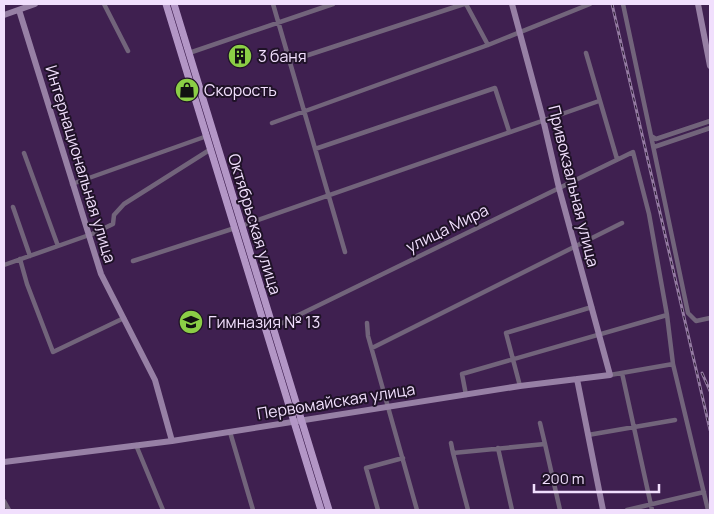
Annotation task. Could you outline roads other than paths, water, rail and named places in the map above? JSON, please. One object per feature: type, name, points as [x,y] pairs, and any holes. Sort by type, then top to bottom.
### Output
[{"type":"main road","name":"Октябрьская улица","points":[[166,4],[211,149],[272,328],[321,510]]},
{"type":"main road","name":"Октябрьская улица","points":[[174,4],[238,227],[297,421],[329,510]]},
{"type":"street","points":[[4,15],[18,7],[35,4]]},
{"type":"street","points":[[104,4],[128,50]]},
{"type":"street","points":[[274,4],[345,252]]},
{"type":"street","points":[[189,53],[333,4]]},
{"type":"street","points":[[290,61],[465,4],[488,45]]},
{"type":"street","name":"Привокзальная улица","points":[[512,4],[543,119],[559,188],[610,375]]},
{"type":"street","points":[[272,123],[488,45],[590,4]]},
{"type":"street","points":[[622,4],[688,312],[696,321],[710,318]]},
{"type":"street","points":[[698,4],[710,66]]},
{"type":"street","name":"Интернациональная улица","points":[[18,7],[87,235],[101,274],[155,380],[172,441]]},
{"type":"street","points":[[586,53],[617,159]]},
{"type":"street","points":[[315,149],[495,88],[509,131]]},
{"type":"street","points":[[133,261],[329,197],[509,131],[599,101]]},
{"type":"street","points":[[651,136],[656,139],[710,121]]},
{"type":"street","points":[[654,147],[710,128]]},
{"type":"street","points":[[72,184],[207,136]]},
{"type":"street","points":[[4,265],[113,224],[114,215],[124,204],[211,149]]},
{"type":"street","name":"улица Мира","points":[[272,328],[633,152],[650,214],[667,315]]},
{"type":"street","points":[[24,153],[58,246]]},
{"type":"street","points":[[13,207],[30,256]]},
{"type":"street","points":[[372,348],[622,223]]},
{"type":"street","points":[[20,259],[27,284],[53,352],[124,318]]},
{"type":"street","points":[[520,386],[506,332],[592,307]]},
{"type":"street","points":[[466,395],[462,374],[667,315],[673,364],[708,510]]},
{"type":"street","points":[[367,323],[372,348],[417,510]]},
{"type":"street","name":"Первомайская улица","points":[[4,462],[172,441],[673,364]]},
{"type":"street","points":[[622,372],[651,508]]},
{"type":"street","points":[[577,380],[603,510]]},
{"type":"street","points":[[588,435],[675,420]]},
{"type":"street","points":[[540,423],[560,510]]},
{"type":"street","points":[[230,432],[253,510]]},
{"type":"street","points":[[451,443],[468,510]]},
{"type":"street","points":[[453,453],[545,444]]},
{"type":"street","points":[[136,445],[164,510]]},
{"type":"street","points":[[498,448],[512,510]]},
{"type":"street","points":[[378,510],[366,468],[403,458]]},
{"type":"street","points":[[627,510],[651,508],[704,492]]},
{"type":"street","points":[[4,501],[9,510]]},
{"type":"railway","points":[[612,4],[710,430]]},
{"type":"railway","points":[[702,373],[710,391]]},
{"type":"place","name":"3 баня","points":[[240,56]]},
{"type":"place","name":"Скорость","points":[[187,90]]},
{"type":"place","name":"Гимназия № 13","points":[[191,322]]}]
